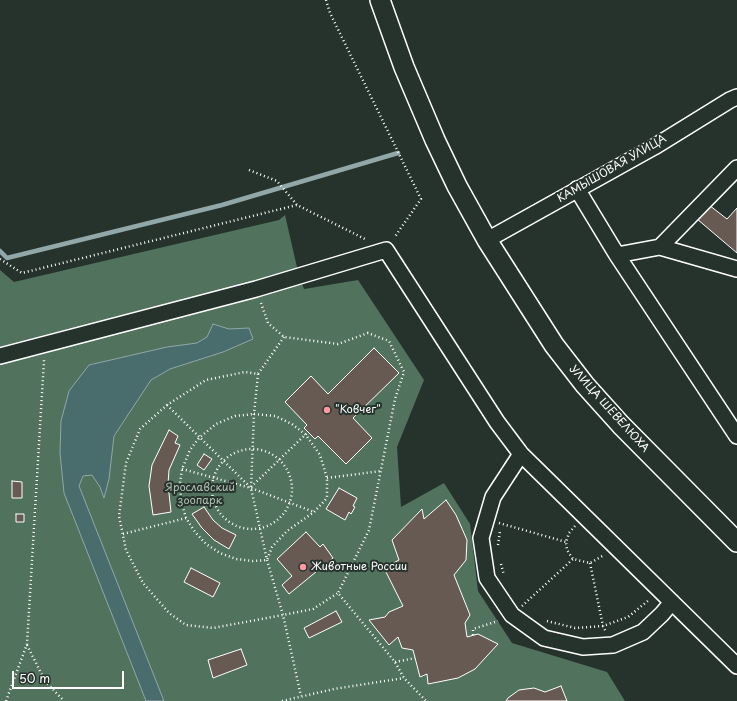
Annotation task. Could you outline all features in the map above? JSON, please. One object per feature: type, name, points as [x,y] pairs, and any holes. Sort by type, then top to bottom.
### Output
[{"type":"main road","name":"УЛИЦА ШЕВЕЛЮХА","points":[[380,0],[404,67],[435,140],[457,186],[487,240],[554,345],[585,385],[620,425],[737,542]]},
{"type":"street","name":"КАМЫШОВАЯ УЛИЦА","points":[[487,240],[654,146],[737,97]]},
{"type":"street","points":[[660,247],[737,168]]},
{"type":"street","points":[[577,189],[617,255],[737,436]]},
{"type":"street","points":[[617,255],[660,247],[737,269]]},
{"type":"street","points":[[0,356],[256,289],[386,250],[497,422],[522,454],[737,666]]},
{"type":"street","points":[[522,454],[493,497],[494,522],[481,538],[488,578],[512,615],[544,638],[583,646],[613,645],[643,632],[672,602]]},
{"type":"path","points":[[249,170],[277,181],[297,205],[386,250],[421,199],[330,13],[326,0]]},
{"type":"path","points":[[0,259],[22,273],[297,205]]},
{"type":"path","points":[[256,289],[268,323],[284,337],[338,344],[368,333],[389,341],[404,372],[395,398],[369,530],[338,593],[313,608],[283,616],[213,628],[186,625],[169,612],[142,583],[126,550],[119,516],[126,463],[140,430],[167,405],[206,380],[245,372],[258,374]]},
{"type":"path","points":[[284,337],[258,374],[254,414],[251,488],[259,529],[283,616],[301,696]]},
{"type":"path","points":[[6,701],[27,644],[45,344]]},
{"type":"path","points":[[167,405],[251,488]]},
{"type":"path","points":[[254,414],[275,416],[292,424],[307,434],[320,455],[327,478],[327,498],[314,512],[287,531],[272,547],[267,560],[253,561],[236,559],[220,553],[206,544],[195,532],[186,518],[181,501],[180,483],[182,469],[190,450],[199,438],[216,424],[235,416],[254,414]]},
{"type":"path","points":[[251,488],[307,434]]},
{"type":"path","points":[[242,450],[262,450],[280,460],[287,469],[291,480],[292,491],[290,503],[283,514],[274,523],[259,529],[238,527],[227,521],[219,512],[214,501],[212,489],[214,477],[218,467],[233,454],[242,450]]},
{"type":"path","points":[[182,469],[251,488],[314,512]]},
{"type":"path","points":[[327,478],[381,472]]},
{"type":"path","points":[[494,522],[503,516]]},
{"type":"path","points":[[123,534],[186,518]]},
{"type":"path","points":[[494,522],[566,542]]},
{"type":"path","points":[[494,522],[498,549]]},
{"type":"path","points":[[576,526],[569,533],[566,542],[567,550],[573,559],[590,562],[604,554]]},
{"type":"path","points":[[473,635],[473,629],[512,615],[573,559]]},
{"type":"path","points":[[501,562],[504,576]]},
{"type":"path","points":[[590,562],[603,626],[613,645]]},
{"type":"path","points":[[338,593],[395,662],[404,678],[426,701]]},
{"type":"path","points":[[519,599],[523,605],[529,609]]},
{"type":"path","points":[[545,620],[575,628],[603,626],[628,617],[649,600]]},
{"type":"path","points":[[27,644],[45,681],[64,701]]},
{"type":"path","points":[[395,662],[415,658]]},
{"type":"path","points":[[282,701],[334,689],[404,678]]},
{"type":"green space","name":"Ярославский зоопарк","points":[[285,215],[299,276],[304,289],[358,280],[424,380],[397,447],[401,507],[444,483],[470,524],[478,591],[512,643],[607,672],[625,701],[0,701],[0,270],[14,282],[279,220]]},
{"type":"water","points":[[213,324],[229,329],[249,328],[253,339],[223,352],[170,369],[151,380],[114,436],[109,479],[104,498],[100,487],[92,475],[83,476],[79,486],[164,701],[146,701],[64,493],[60,453],[61,421],[69,391],[89,365],[167,347],[197,343],[207,337]]},
{"type":"building","points":[[709,205],[727,219],[737,208],[737,253],[697,219]]},
{"type":"building","name":"\"Ковчег\"","points":[[374,348],[399,373],[353,418],[372,438],[346,464],[318,436],[315,439],[304,428],[307,425],[285,402],[311,376],[328,394]]},
{"type":"building","points":[[169,430],[178,436],[175,443],[180,445],[169,470],[168,484],[171,512],[153,515],[149,486],[152,465]]},
{"type":"building","points":[[204,454],[212,459],[204,470],[197,465]]},
{"type":"building","points":[[12,481],[22,482],[22,498],[12,498]]},
{"type":"building","points":[[339,488],[357,498],[353,506],[355,507],[351,514],[349,512],[345,520],[326,509]]},
{"type":"building","points":[[446,500],[456,515],[467,540],[466,560],[454,575],[470,615],[465,623],[467,637],[478,634],[498,644],[475,669],[458,678],[428,684],[427,674],[420,677],[413,650],[402,648],[398,637],[389,645],[369,620],[385,617],[389,612],[403,606],[384,568],[399,560],[392,540],[422,509],[424,519]]},
{"type":"building","points":[[204,507],[213,520],[222,528],[236,535],[229,549],[214,540],[202,528],[192,514]]},
{"type":"building","points":[[16,514],[24,514],[24,522],[16,522]]},
{"type":"building","name":"Животные России","points":[[306,532],[320,547],[323,544],[333,558],[289,594],[282,585],[292,576],[277,559]]},
{"type":"building","points":[[191,568],[220,583],[213,597],[184,582]]},
{"type":"building","points":[[336,611],[342,622],[309,638],[304,628]]},
{"type":"building","points":[[241,649],[247,665],[213,678],[208,660]]},
{"type":"building","points":[[561,686],[567,701],[506,701],[519,690],[534,688],[545,692]]},
{"type":"waterway","points":[[0,251],[7,258],[222,205],[398,153]]},
{"type":"place","name":"\"Ковчег\"","points":[[327,410]]},
{"type":"place","name":"Животные России","points":[[303,567]]}]
